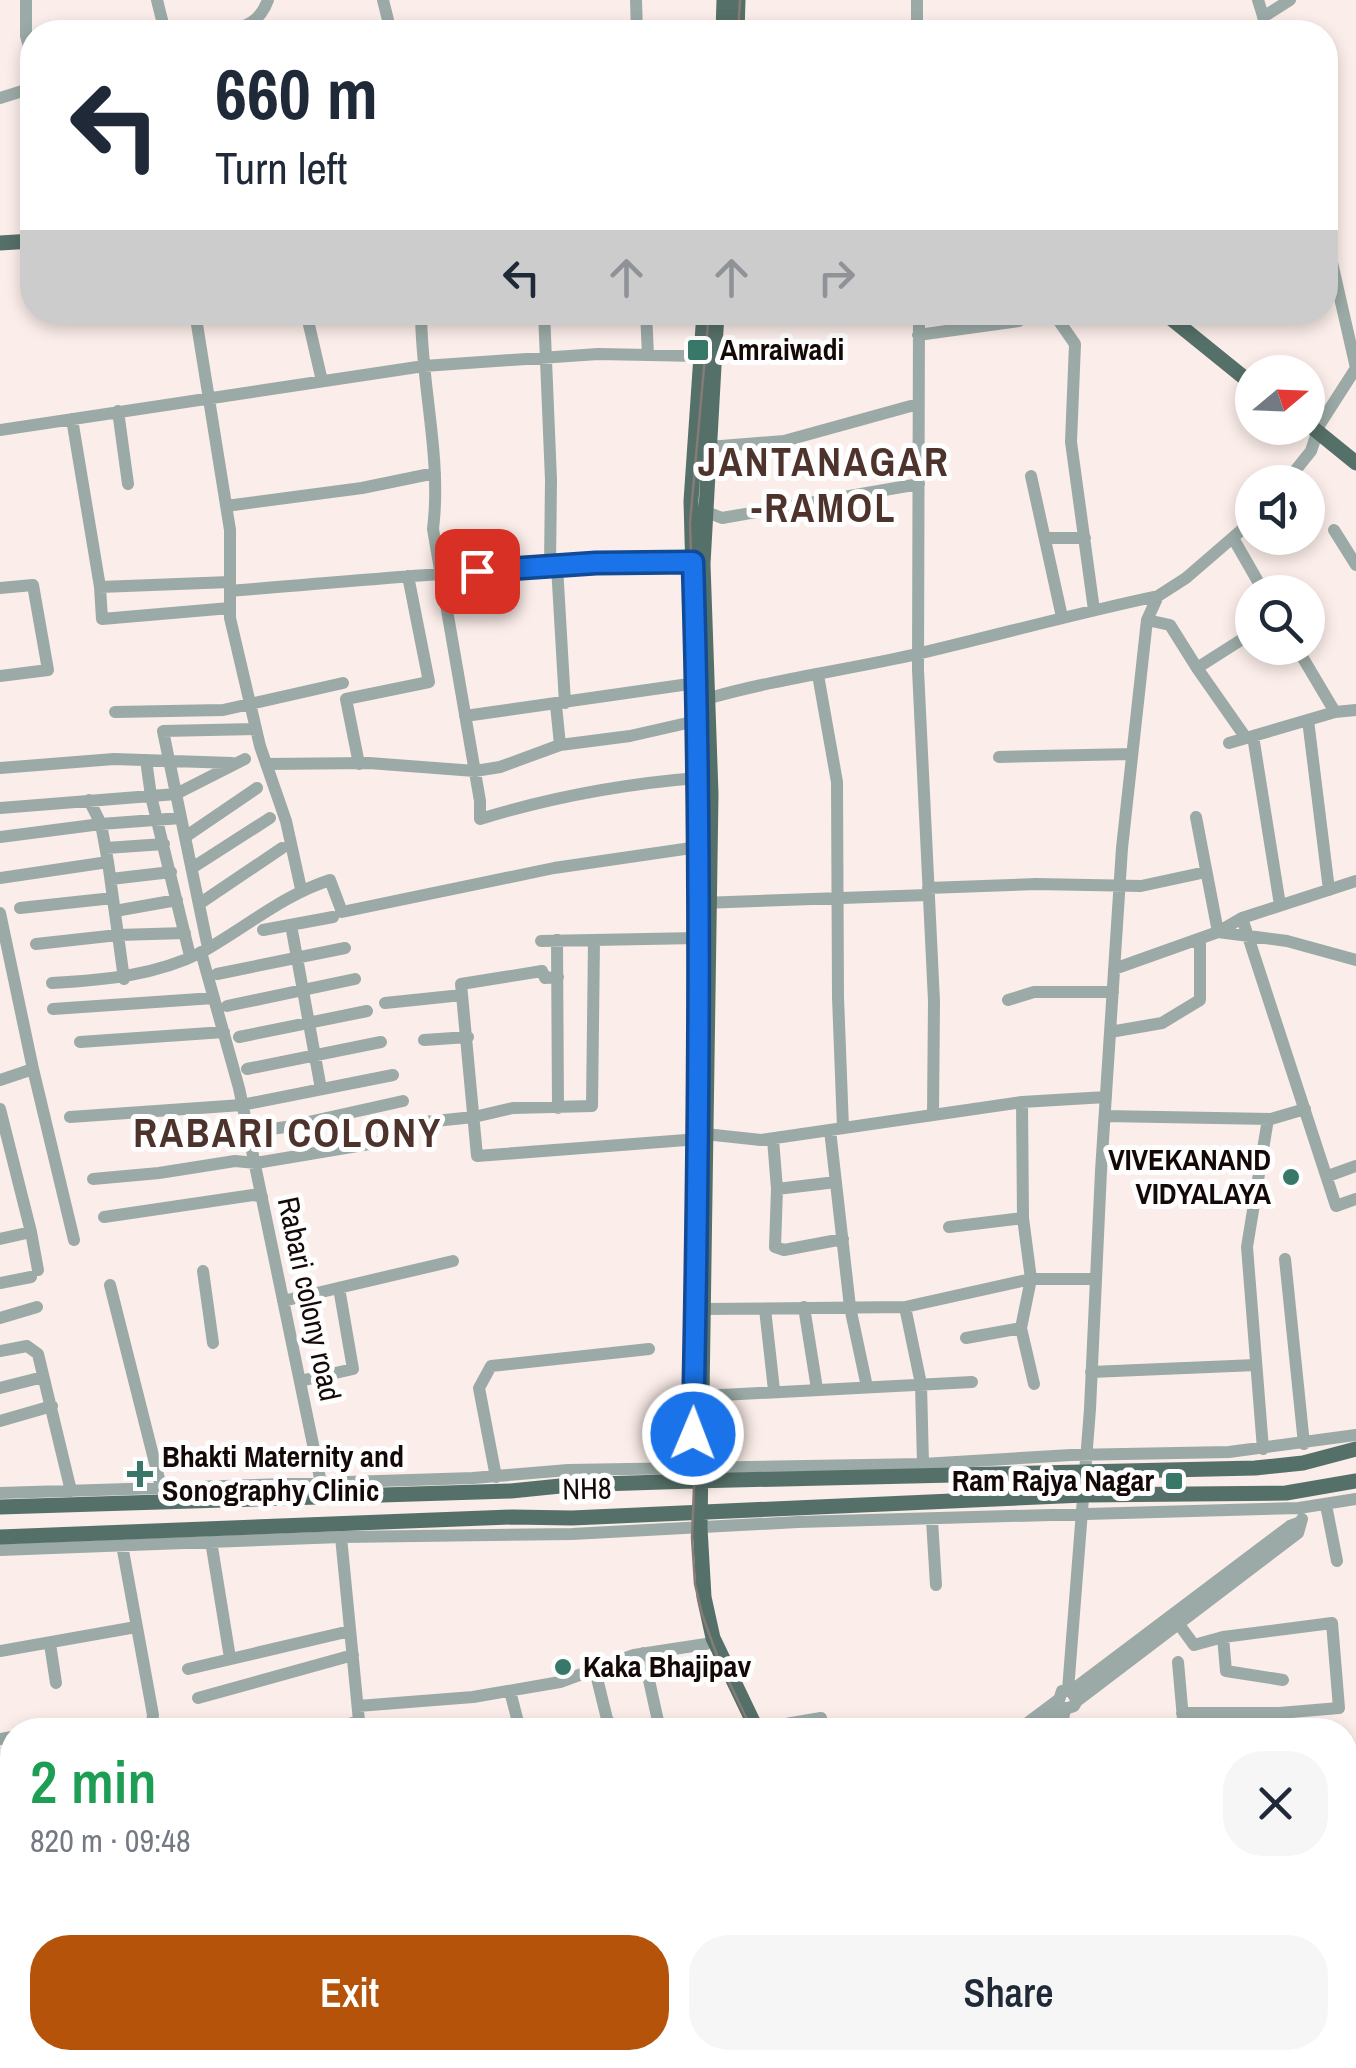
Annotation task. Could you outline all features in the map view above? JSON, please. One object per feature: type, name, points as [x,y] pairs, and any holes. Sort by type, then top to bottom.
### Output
[{"type":"main road","points":[[703,325],[691,502],[698,846],[704,903],[698,938],[703,1310],[692,1476],[704,1596],[713,1638],[751,1718]]},
{"type":"main road","points":[[698,1398],[693,1327],[702,1137],[704,903],[711,794],[704,512],[716,325]]},
{"type":"main road","points":[[1178,325],[1235,370]]},
{"type":"main road","points":[[1189,325],[1235,361]]},
{"type":"main road","points":[[1325,432],[1356,454]]},
{"type":"main road","points":[[1325,435],[1356,464]]},
{"type":"main road","name":"NH8","points":[[0,1507],[492,1492],[692,1476],[1087,1463],[1255,1468],[1303,1464],[1356,1450]]},
{"type":"main road","name":"NH8","points":[[0,1537],[697,1520],[1084,1496],[1294,1492],[1356,1482]]},
{"type":"main road","points":[[697,1520],[697,1598],[706,1644],[742,1718]]},
{"type":"street","points":[[1258,0],[1264,20]]},
{"type":"street","points":[[1263,17],[1290,0]]},
{"type":"street","points":[[1325,408],[1356,368],[1338,289]]},
{"type":"street","points":[[197,325],[226,506],[230,608],[250,706],[286,821],[301,889]]},
{"type":"street","points":[[309,325],[322,382]]},
{"type":"street","points":[[422,325],[437,491],[432,529],[480,819],[542,800],[632,783],[697,778]]},
{"type":"street","points":[[545,325],[560,744]]},
{"type":"street","points":[[647,325],[648,355]]},
{"type":"street","points":[[918,325],[919,654],[934,1001],[933,1116]]},
{"type":"street","points":[[918,334],[988,325]]},
{"type":"street","points":[[1063,325],[1076,344],[1071,442],[1094,610]]},
{"type":"street","points":[[0,430],[424,366],[546,358],[700,356]]},
{"type":"street","points":[[710,447],[784,442],[918,404]]},
{"type":"street","points":[[118,412],[128,484]]},
{"type":"street","points":[[72,419],[102,620],[230,608]]},
{"type":"street","points":[[226,506],[362,488],[435,472]]},
{"type":"street","points":[[1031,476],[1062,616]]},
{"type":"street","points":[[704,512],[722,518],[919,484]]},
{"type":"street","points":[[1334,530],[1356,564]]},
{"type":"street","points":[[706,698],[919,654],[1062,616],[1158,596],[1186,578],[1235,535]]},
{"type":"street","points":[[1044,538],[1085,538]]},
{"type":"street","points":[[1232,538],[1254,575]]},
{"type":"street","points":[[100,587],[230,587],[553,566],[693,562]]},
{"type":"street","points":[[359,764],[346,698],[429,682],[408,576]]},
{"type":"street","points":[[0,588],[34,585],[48,670],[0,676]]},
{"type":"street","points":[[1063,1718],[1074,1640],[1087,1463],[1120,886],[1146,620],[1158,596]]},
{"type":"street","points":[[1146,620],[1170,625],[1197,668],[1250,737],[1280,906]]},
{"type":"street","points":[[1197,668],[1235,644]]},
{"type":"street","points":[[1306,665],[1335,712]]},
{"type":"street","points":[[818,675],[837,782],[840,898],[836,1182],[850,1308],[867,1387]]},
{"type":"street","points":[[465,716],[696,683]]},
{"type":"street","points":[[114,712],[223,710],[343,684]]},
{"type":"street","points":[[1229,742],[1335,712],[1356,710]]},
{"type":"street","points":[[266,764],[359,764],[475,771],[560,744],[630,736],[696,720]]},
{"type":"street","points":[[1308,720],[1329,890]]},
{"type":"street","points":[[200,952],[199,904],[167,762],[164,731],[256,729]]},
{"type":"street","points":[[999,757],[1132,754]]},
{"type":"street","points":[[0,768],[114,759],[240,761],[176,794],[0,808]]},
{"type":"street","points":[[146,760],[151,796],[185,933],[200,952]]},
{"type":"street","points":[[185,837],[257,788]]},
{"type":"street","points":[[88,800],[101,824],[106,848],[124,979]]},
{"type":"street","points":[[1196,817],[1218,932]]},
{"type":"street","points":[[0,837],[181,818]]},
{"type":"street","points":[[192,868],[270,818]]},
{"type":"street","points":[[106,848],[164,844]]},
{"type":"street","points":[[52,983],[124,979],[200,952],[301,889],[330,880],[342,912],[554,868],[698,846]]},
{"type":"street","points":[[199,904],[282,848]]},
{"type":"street","points":[[0,878],[108,862]]},
{"type":"street","points":[[110,878],[171,872]]},
{"type":"street","points":[[704,903],[1036,884],[1141,886],[1206,872]]},
{"type":"street","points":[[1114,969],[1218,932],[1242,918],[1356,882]]},
{"type":"street","points":[[20,908],[177,900]]},
{"type":"street","points":[[0,913],[74,1240]]},
{"type":"street","points":[[263,930],[333,917]]},
{"type":"street","points":[[1242,918],[1336,1206],[1356,1199]]},
{"type":"street","points":[[290,925],[321,1090]]},
{"type":"street","points":[[1218,932],[1287,941],[1356,960]]},
{"type":"street","points":[[36,944],[185,933]]},
{"type":"street","points":[[541,940],[698,938]]},
{"type":"street","points":[[1110,1032],[1162,1023],[1200,1000],[1200,939]]},
{"type":"street","points":[[556,940],[558,1108]]},
{"type":"street","points":[[92,1178],[236,1161],[256,1163],[398,1139],[412,1135],[410,1128],[415,1123],[474,1118],[513,1108],[592,1106],[594,941]]},
{"type":"street","points":[[217,974],[346,948]]},
{"type":"street","name":"Rabari colony road","points":[[200,952],[256,1163],[321,1483]]},
{"type":"street","points":[[558,977],[545,978],[542,971],[461,984],[477,1156],[702,1137],[761,1140],[1022,1102],[1106,1097]]},
{"type":"street","points":[[227,1006],[356,980]]},
{"type":"street","points":[[1008,1000],[1034,992],[1113,992]]},
{"type":"street","points":[[384,1002],[462,995]]},
{"type":"street","points":[[53,1009],[214,998]]},
{"type":"street","points":[[239,1037],[367,1011]]},
{"type":"street","points":[[80,1042],[224,1032]]},
{"type":"street","points":[[424,1040],[468,1037]]},
{"type":"street","points":[[248,1069],[381,1042]]},
{"type":"street","points":[[0,1080],[33,1069]]},
{"type":"street","points":[[70,1117],[242,1105],[393,1075]]},
{"type":"street","points":[[248,1132],[286,1128],[403,1101]]},
{"type":"street","points":[[1022,1102],[1023,1218],[1031,1279],[1021,1328],[1034,1384]]},
{"type":"street","points":[[1105,1116],[1268,1120],[1304,1108]]},
{"type":"street","points":[[0,1109],[32,1232],[34,1274],[0,1283]]},
{"type":"street","points":[[1263,1448],[1248,1248],[1268,1120]]},
{"type":"street","points":[[773,1138],[777,1188],[774,1241],[778,1250],[843,1239]]},
{"type":"street","points":[[1328,1176],[1356,1166]]},
{"type":"street","points":[[777,1188],[836,1182]]},
{"type":"street","points":[[104,1217],[262,1197]]},
{"type":"street","points":[[950,1227],[1023,1218]]},
{"type":"street","points":[[0,1238],[32,1232]]},
{"type":"street","points":[[1285,1259],[1304,1444]]},
{"type":"street","points":[[284,1301],[453,1261]]},
{"type":"street","points":[[203,1271],[213,1343]]},
{"type":"street","points":[[703,1310],[905,1307],[1031,1279],[1096,1278]]},
{"type":"street","points":[[110,1285],[161,1487]]},
{"type":"street","points":[[300,1381],[353,1369],[339,1288]]},
{"type":"street","points":[[0,1318],[37,1307]]},
{"type":"street","points":[[804,1307],[817,1389]]},
{"type":"street","points":[[905,1307],[921,1384],[923,1464]]},
{"type":"street","points":[[765,1309],[774,1390]]},
{"type":"street","points":[[966,1338],[1021,1328]]},
{"type":"street","points":[[0,1351],[28,1346],[38,1354],[71,1491]]},
{"type":"street","points":[[496,1477],[479,1388],[490,1366],[649,1349]]},
{"type":"street","points":[[1091,1372],[1256,1365]]},
{"type":"street","points":[[0,1388],[44,1377]]},
{"type":"street","points":[[698,1398],[774,1390],[972,1382]]},
{"type":"street","points":[[0,1420],[52,1406]]},
{"type":"street","points":[[0,1493],[496,1477],[568,1470],[692,1476],[923,1464],[1087,1463],[1304,1444],[1356,1434]]},
{"type":"street","points":[[1294,1492],[1305,1507]]},
{"type":"street","points":[[0,1550],[341,1537],[572,1534],[697,1520],[932,1520],[1305,1507],[1356,1499]]},
{"type":"street","points":[[1327,1505],[1338,1562]]},
{"type":"street","points":[[1037,1718],[1178,1623],[1298,1533],[1305,1507]]},
{"type":"street","points":[[932,1520],[936,1585]]},
{"type":"street","points":[[1049,1718],[1068,1698],[1290,1526],[1301,1522]]},
{"type":"street","points":[[341,1537],[359,1718]]},
{"type":"street","points":[[211,1542],[230,1658]]},
{"type":"street","points":[[122,1545],[152,1718]]},
{"type":"street","points":[[1178,1623],[1194,1644],[1332,1623],[1339,1708],[1182,1713]]},
{"type":"street","points":[[0,1651],[136,1627]]},
{"type":"street","points":[[188,1669],[350,1631]]},
{"type":"street","points":[[1223,1637],[1226,1672],[1283,1680]]},
{"type":"street","points":[[50,1644],[56,1683]]},
{"type":"street","points":[[358,1706],[510,1691],[560,1682],[643,1654],[706,1644]]},
{"type":"street","points":[[643,1654],[657,1718]]},
{"type":"street","points":[[198,1698],[353,1655]]},
{"type":"street","points":[[1178,1662],[1183,1718]]},
{"type":"street","points":[[595,1670],[608,1718]]},
{"type":"street","points":[[510,1691],[517,1718]]},
{"type":"railway","points":[[739,20],[740,0]]},
{"type":"railway","points":[[708,325],[690,523],[704,949],[702,1286],[692,1538],[695,1584],[702,1614],[746,1718]]},
{"type":"place","name":"Amraiwadi","points":[[698,350]]},
{"type":"place","name":"VIVEKANAND VIDYALAYA","points":[[1291,1177]]},
{"type":"place","name":"Bhakti Maternity and Sonography Clinic","points":[[140,1474]]},
{"type":"place","name":"Ram Rajya Nagar","points":[[1174,1481]]},
{"type":"place","name":"Kaka Bhajipav","points":[[563,1667]]},
{"type":"district","name":"JANTANAGAR -RAMOL","points":[[824,485]]},
{"type":"district","name":"RABARI COLONY","points":[[288,1133]]},
{"type":"route","points":[[477,571],[596,563],[693,562],[699,1140],[693,1434]]}]
